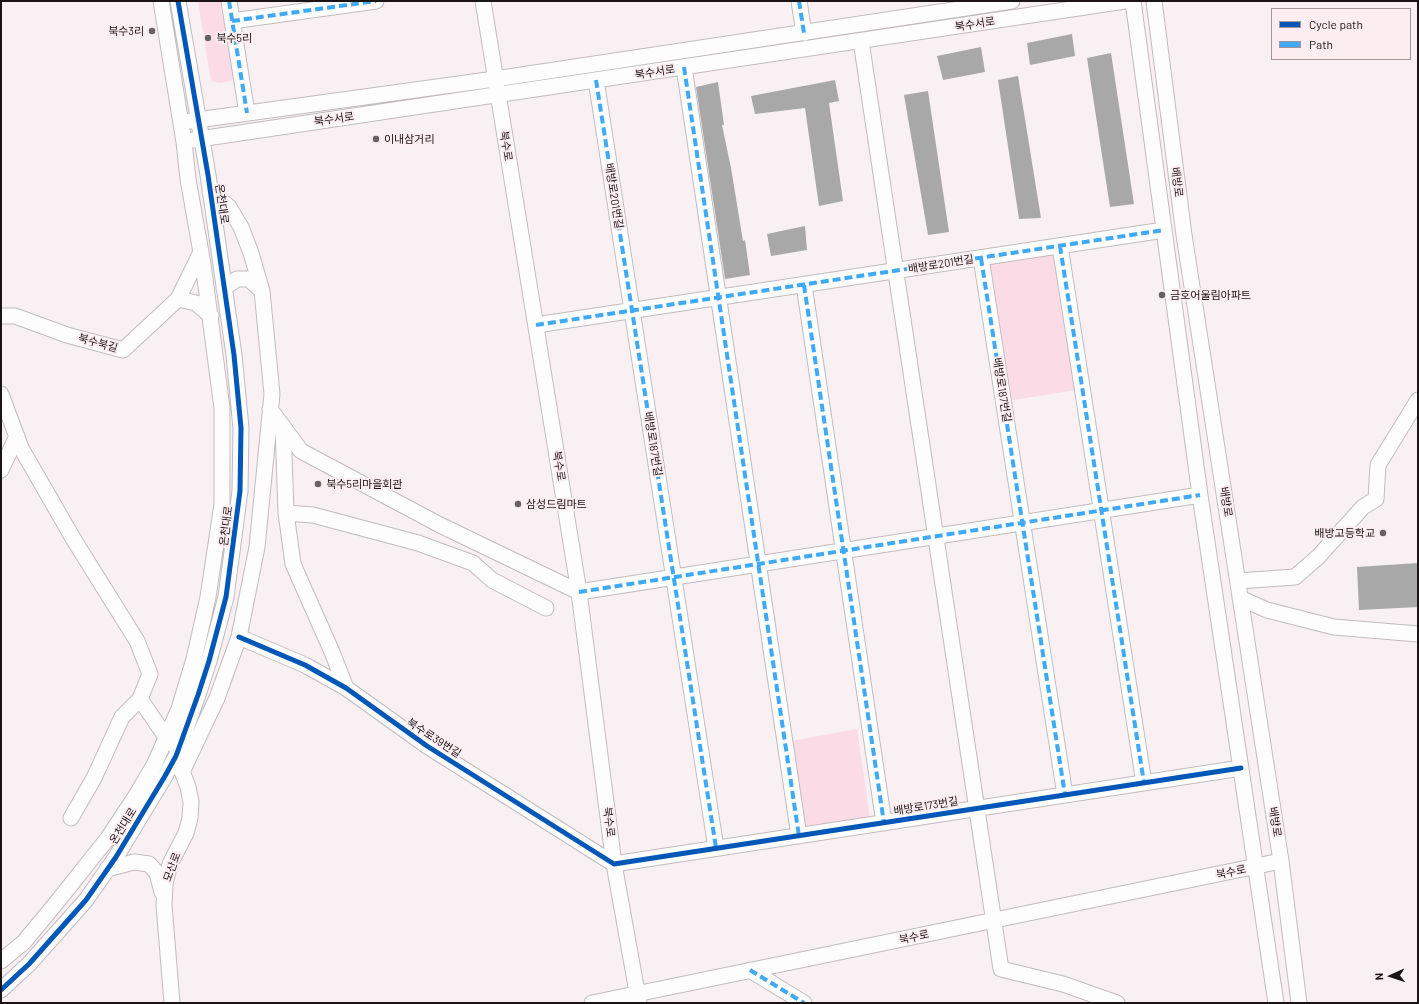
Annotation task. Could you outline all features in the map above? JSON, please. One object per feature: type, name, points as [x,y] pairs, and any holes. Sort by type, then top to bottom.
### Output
[{"type":"street","name":"온천대로","points":[[1,961],[24,942],[108,838],[135,797],[167,737],[178,709],[194,659],[208,597],[222,504],[222,408],[211,316],[188,179],[181,121],[161,1]]},
{"type":"street","name":"온천대로","points":[[1,990],[29,964],[86,900],[138,822],[176,756],[198,695],[220,624],[227,590],[240,491],[240,428],[234,355],[202,139],[178,1]]},
{"type":"street","points":[[229,1],[247,113]]},
{"type":"street","points":[[232,21],[376,1]]},
{"type":"street","name":"북수로","points":[[483,1],[579,592],[614,864],[638,998],[750,970],[1281,861]]},
{"type":"street","points":[[799,1],[804,32]]},
{"type":"street","name":"북수서로","points":[[181,121],[199,121],[495,79],[1012,1]]},
{"type":"street","name":"북수서로","points":[[184,142],[1126,1]]},
{"type":"street","name":"배방로","points":[[1133,1],[1200,495],[1257,866],[1276,1003]]},
{"type":"street","name":"배방로","points":[[1154,1],[1184,235],[1281,861],[1299,1003]]},
{"type":"street","points":[[861,41],[1001,969],[1063,984],[1117,1003]]},
{"type":"street","points":[[684,67],[799,836]]},
{"type":"street","name":"배방로201번길","points":[[596,80],[632,311]]},
{"type":"street","points":[[182,772],[217,698],[239,637],[257,547],[272,394],[262,291],[251,253],[241,227],[228,207],[210,192]]},
{"type":"street","name":"배방로201번길","points":[[536,325],[1164,230]]},
{"type":"street","points":[[1060,246],[1144,783]]},
{"type":"street","points":[[201,252],[178,299],[196,303],[211,316]]},
{"type":"street","name":"배방로187번길","points":[[981,258],[1022,523]]},
{"type":"street","points":[[224,288],[237,279],[249,279],[262,291]]},
{"type":"street","points":[[804,284],[844,551]]},
{"type":"street","name":"북수북길","points":[[1,316],[15,316],[67,335],[123,350],[178,299]]},
{"type":"street","name":"배방로187번길","points":[[632,311],[674,577]]},
{"type":"street","points":[[1,394],[21,448],[137,641],[150,674],[140,699],[122,717],[94,778],[71,818]]},
{"type":"street","points":[[1238,580],[1295,577],[1318,557],[1363,507],[1376,499],[1378,466],[1418,400]]},
{"type":"street","points":[[270,409],[301,451],[440,525],[579,592],[1200,495]]},
{"type":"street","points":[[283,426],[286,513],[293,564],[332,652],[346,688]]},
{"type":"street","points":[[1,470],[17,436]]},
{"type":"street","points":[[286,513],[313,515],[418,544],[473,563],[492,580],[546,608]]},
{"type":"street","points":[[1022,523],[1065,795]]},
{"type":"street","name":"배방로173번길","points":[[844,551],[884,823]]},
{"type":"street","points":[[674,577],[716,848]]},
{"type":"street","points":[[1240,598],[1267,610],[1334,627],[1418,634]]},
{"type":"street","name":"북수로39번길","points":[[239,637],[305,665],[346,688],[427,746],[614,864]]},
{"type":"street","name":"모산로","points":[[140,699],[167,737],[188,786],[191,802],[190,818],[186,833],[170,864],[165,884],[164,905],[172,1003]]},
{"type":"street","name":"배방로173번길","points":[[614,864],[1241,768]]},
{"type":"street","points":[[107,869],[134,862],[149,864],[157,873],[161,885],[164,905]]},
{"type":"street","points":[[750,970],[804,1003]]},
{"type":"street","points":[[592,1003],[638,998]]},
{"type":"shaded area","points":[[198,1],[222,1],[235,77],[231,81],[219,83],[211,81]]},
{"type":"shaded area","points":[[1060,243],[1082,389],[1007,401],[983,254]]},
{"type":"shaded area","points":[[857,729],[870,818],[803,829],[792,741]]},
{"type":"building","points":[[1072,34],[1075,56],[1030,65],[1027,43]]},
{"type":"building","points":[[981,47],[985,72],[943,80],[937,56]]},
{"type":"building","points":[[1111,53],[1134,204],[1110,207],[1087,58]]},
{"type":"building","points":[[1018,76],[1041,218],[1019,219],[998,80]]},
{"type":"building","points":[[835,80],[839,101],[829,103],[843,201],[819,206],[805,108],[755,114],[751,96]]},
{"type":"building","points":[[718,82],[724,125],[722,125],[743,241],[745,240],[750,275],[725,279],[696,87]]},
{"type":"building","points":[[928,91],[949,232],[928,235],[904,95]]},
{"type":"building","points":[[805,226],[807,250],[771,256],[767,234]]},
{"type":"building","name":"배방고등학교","points":[[1418,563],[1418,607],[1359,610],[1357,567]]},
{"type":"marked path","points":[[229,1],[247,113]]},
{"type":"marked path","points":[[232,21],[376,1]]},
{"type":"marked path","points":[[799,1],[804,33]]},
{"type":"marked path","points":[[684,67],[799,836]]},
{"type":"marked path","points":[[596,80],[716,848]]},
{"type":"marked path","points":[[536,325],[1164,230]]},
{"type":"marked path","points":[[1060,246],[1144,783]]},
{"type":"marked path","points":[[981,258],[1065,795]]},
{"type":"marked path","points":[[804,285],[884,823]]},
{"type":"marked path","points":[[579,592],[1200,495]]},
{"type":"marked path","points":[[750,970],[804,1003]]},
{"type":"cycle path","points":[[1,990],[29,964],[86,900],[116,857],[165,776],[176,756],[198,695],[209,661],[226,597],[240,491],[241,428],[234,355],[208,175],[178,1]]},
{"type":"cycle path","points":[[239,637],[305,665],[346,688],[427,746],[614,864],[1241,768]]},
{"type":"place","name":"북수3리","points":[[152,31]]},
{"type":"place","name":"북수5리","points":[[208,38]]},
{"type":"place","name":"이내삼거리","points":[[376,139]]},
{"type":"place","name":"금호어울림아파트","points":[[1162,295]]},
{"type":"place","name":"북수5리마을회관","points":[[318,484]]},
{"type":"place","name":"삼성드림마트","points":[[518,504]]},
{"type":"place","name":"배방고등학교","points":[[1383,533]]}]
